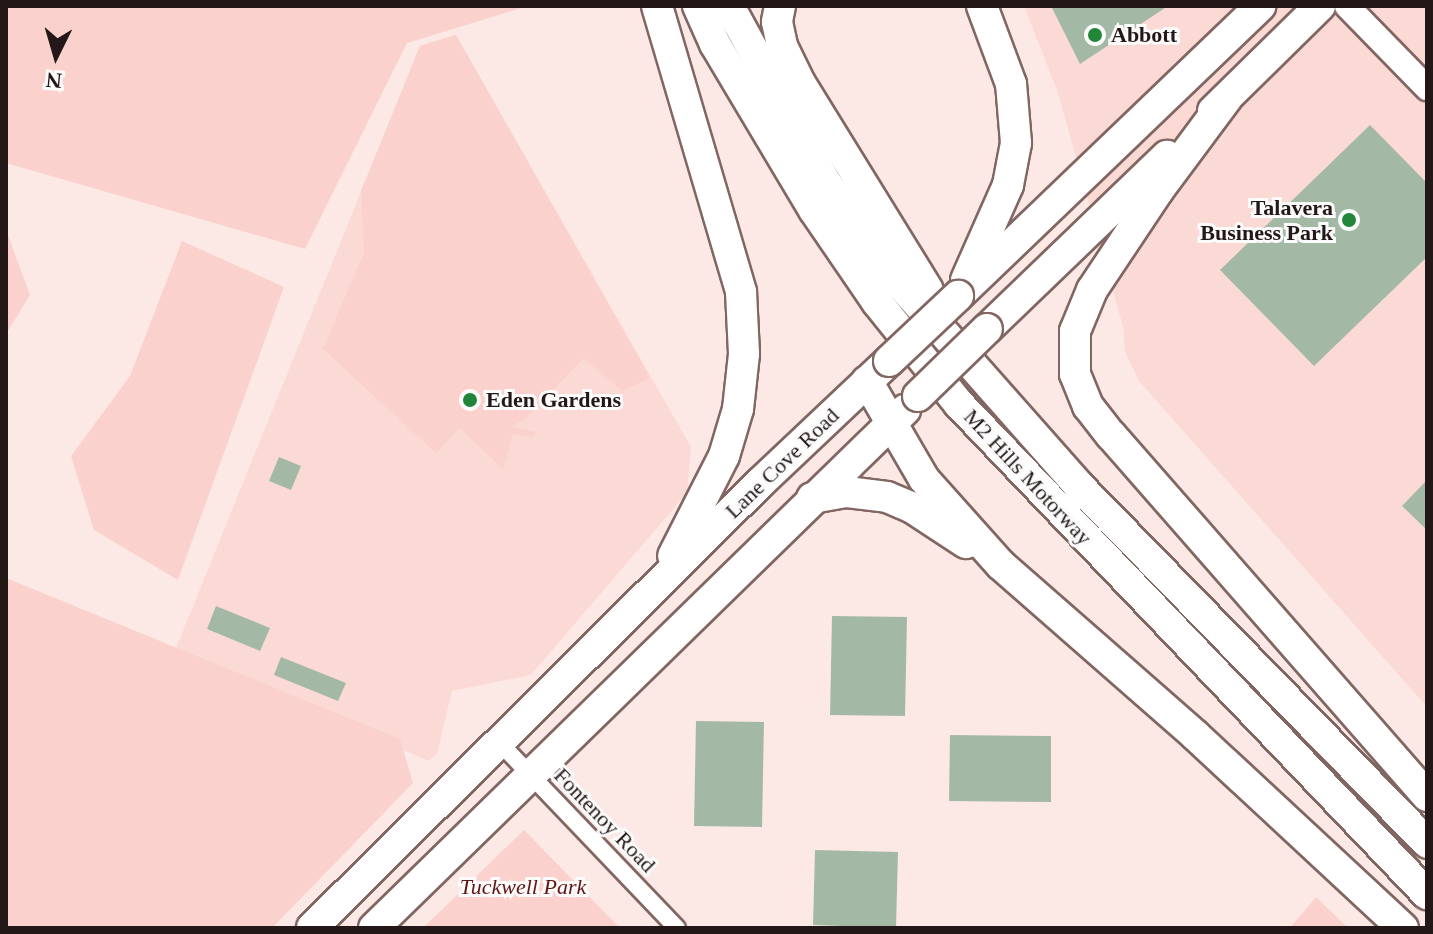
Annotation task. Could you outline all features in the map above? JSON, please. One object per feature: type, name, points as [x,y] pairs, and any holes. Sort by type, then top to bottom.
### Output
[{"type":"highway","points":[[654,589],[699,509],[724,456],[738,409],[744,354],[741,292],[657,6]]},
{"type":"highway","name":"M2 Hills Motorway","points":[[698,6],[715,44],[814,210],[877,302],[959,404],[1427,894]]},
{"type":"highway","name":"M2 Hills Motorway","points":[[729,6],[826,183],[896,279],[1078,485],[1427,843]]},
{"type":"highway","points":[[780,6],[777,22],[782,46],[800,83],[892,236],[948,319],[963,356]]},
{"type":"highway","points":[[958,296],[1008,185],[1016,143],[1011,84],[982,6]]},
{"type":"highway","name":"Lane Cove Road","points":[[312,928],[878,371],[1260,6]]},
{"type":"highway","points":[[374,928],[1320,6]]},
{"type":"highway","points":[[1227,98],[1158,191],[1092,290],[1075,331],[1075,374],[1088,406],[1111,435],[1427,796]]},
{"type":"highway","points":[[878,371],[892,422],[924,479],[1001,565],[1195,735],[1403,928]]},
{"type":"highway","points":[[812,498],[847,492],[887,497],[911,507],[1001,565]]},
{"type":"main road","points":[[1347,6],[1427,88]]},
{"type":"street","name":"Fontenoy Road","points":[[500,743],[677,928]]},
{"type":"shaded area","points":[[1024,6],[1427,6],[1427,707],[1139,381],[1125,352],[1123,327],[1058,93]]},
{"type":"shaded area","name":"Eden Gardens","points":[[456,35],[691,447],[687,493],[531,675],[452,691],[437,754],[428,761],[176,648],[420,46]]},
{"type":"green space","points":[[6,6],[528,6],[407,43],[305,249],[6,163]]},
{"type":"green space","points":[[456,35],[650,378],[622,391],[584,358],[525,419],[512,426],[537,432],[533,437],[513,434],[503,469],[460,428],[436,453],[323,349],[364,252],[361,191],[420,46]]},
{"type":"green space","points":[[6,230],[30,295],[6,334]]},
{"type":"green space","points":[[182,241],[284,287],[178,580],[94,530],[71,456],[130,376]]},
{"type":"green space","points":[[6,578],[400,739],[413,783],[272,928],[6,928]]},
{"type":"green space","name":"Tuckwell Park","points":[[524,830],[620,928],[423,928]]},
{"type":"green space","points":[[1316,897],[1348,928],[1290,928]]},
{"type":"building","name":"Abbott","points":[[1051,6],[1168,6],[1080,64]]},
{"type":"building","name":"Talavera Business Park","points":[[1370,125],[1427,183],[1427,257],[1314,366],[1220,270]]},
{"type":"building","points":[[279,457],[301,466],[291,490],[269,481]]},
{"type":"building","points":[[1427,480],[1427,530],[1402,506]]},
{"type":"building","points":[[216,606],[270,628],[260,651],[207,629]]},
{"type":"building","points":[[832,616],[907,617],[905,716],[830,715]]},
{"type":"building","points":[[281,657],[346,683],[338,701],[274,675]]},
{"type":"building","points":[[696,721],[764,722],[762,827],[694,826]]},
{"type":"building","points":[[950,735],[1051,736],[1051,802],[949,801]]},
{"type":"building","points":[[815,850],[898,852],[896,928],[813,925]]},
{"type":"place","name":"Abbott","points":[[1095,35]]},
{"type":"place","name":"Talavera Business Park","points":[[1349,220]]},
{"type":"place","name":"Eden Gardens","points":[[470,400]]}]
